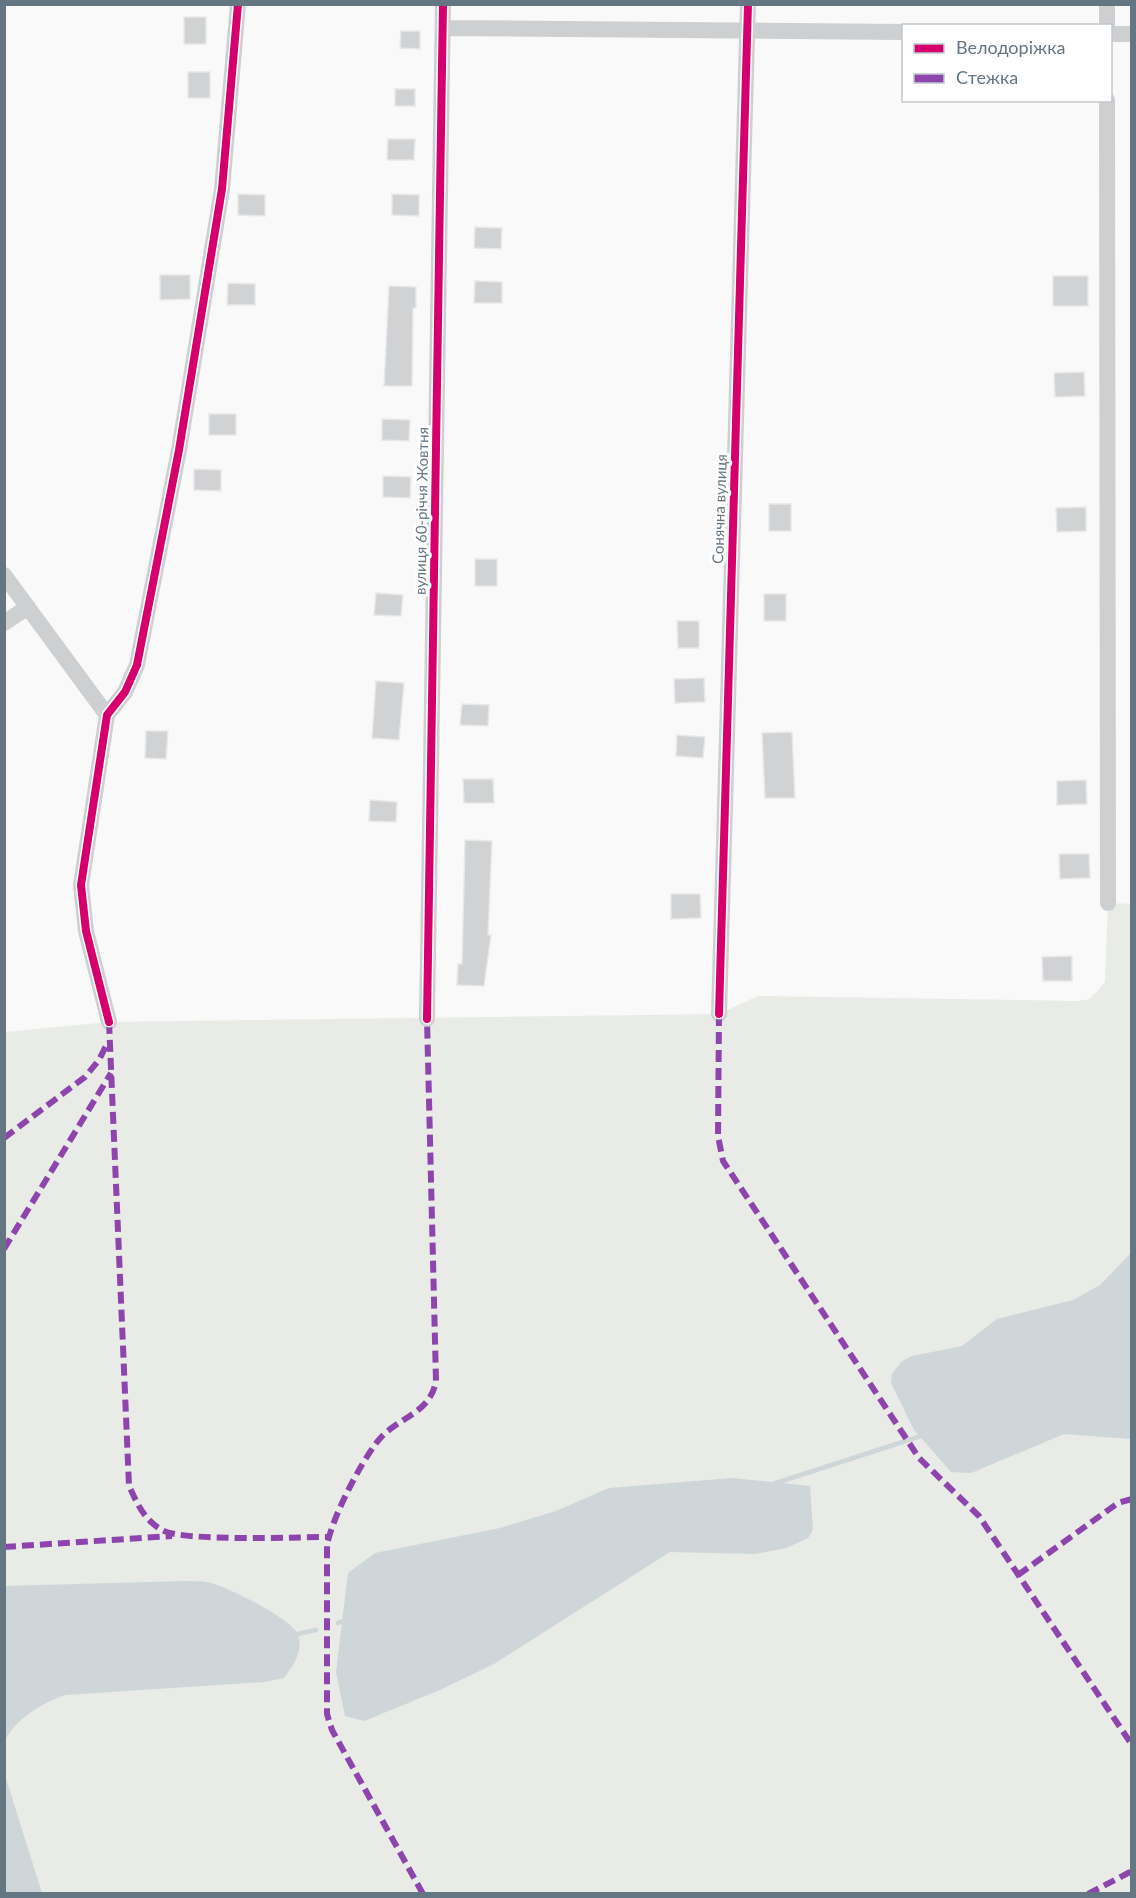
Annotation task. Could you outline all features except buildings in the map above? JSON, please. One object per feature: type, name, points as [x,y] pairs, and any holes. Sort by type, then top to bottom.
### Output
[{"type":"street","points":[[109,1023],[81,900],[107,716],[125,692],[137,665],[179,450],[222,189],[238,4]]},
{"type":"street","name":"вулиця 60-річчя Жовтня","points":[[428,1019],[443,4]]},
{"type":"street","name":"Сонячна вулиця","points":[[719,1014],[748,4]]},
{"type":"street","points":[[1107,4],[1107,24]]},
{"type":"street","points":[[443,28],[902,32]]},
{"type":"street","points":[[1112,34],[1131,34]]},
{"type":"street","points":[[1107,102],[1108,903]]},
{"type":"street","points":[[4,575],[107,716]]},
{"type":"street","points":[[4,623],[28,607]]},
{"type":"shaded area","points":[[1108,903],[1131,904],[1131,1893],[5,1894],[5,1032],[109,1022],[719,1014],[758,996],[1078,1001],[1090,999],[1105,982]]},
{"type":"shaded area","points":[[1131,1253],[1131,1439],[1064,1434],[971,1473],[951,1472],[914,1430],[891,1383],[892,1374],[902,1361],[912,1356],[962,1346],[997,1319],[1073,1300],[1100,1285]]},
{"type":"shaded area","points":[[732,1478],[810,1486],[813,1530],[808,1538],[786,1548],[755,1554],[670,1552],[494,1664],[440,1690],[364,1721],[345,1716],[336,1672],[348,1573],[375,1553],[500,1528],[556,1511],[609,1488]]},
{"type":"shaded area","points":[[208,1582],[220,1586],[259,1605],[294,1628],[298,1635],[299,1652],[284,1678],[264,1682],[65,1695],[23,1718],[5,1740],[5,1586]]},
{"type":"shaded area","points":[[4,1772],[42,1893],[5,1893]]},
{"type":"waterway","points":[[773,1484],[924,1435]]},
{"type":"waterway","points":[[338,1623],[347,1620]]},
{"type":"waterway","points":[[293,1635],[316,1630]]},
{"type":"marked path","points":[[719,1014],[718,1136],[723,1161],[919,1458],[979,1516],[1132,1745]]},
{"type":"marked path","points":[[423,1894],[332,1730],[327,1714],[327,1545],[341,1506],[370,1452],[393,1427],[420,1409],[433,1392],[436,1381],[427,1019]]},
{"type":"marked path","points":[[109,1022],[129,1486],[150,1521],[162,1530],[174,1534],[216,1537],[329,1537]]},
{"type":"marked path","points":[[4,1138],[85,1077],[99,1060],[108,1042]]},
{"type":"marked path","points":[[4,1249],[111,1073]]},
{"type":"marked path","points":[[1018,1575],[1118,1503],[1132,1499]]},
{"type":"marked path","points":[[4,1547],[172,1536]]},
{"type":"marked path","points":[[1088,1894],[1132,1871]]},
{"type":"cycle path","points":[[109,1022],[86,931],[81,885],[107,715],[125,692],[137,665],[179,450],[222,189],[238,4]]},
{"type":"cycle path","points":[[427,1019],[443,4]]},
{"type":"cycle path","points":[[719,1014],[748,4]]}]
